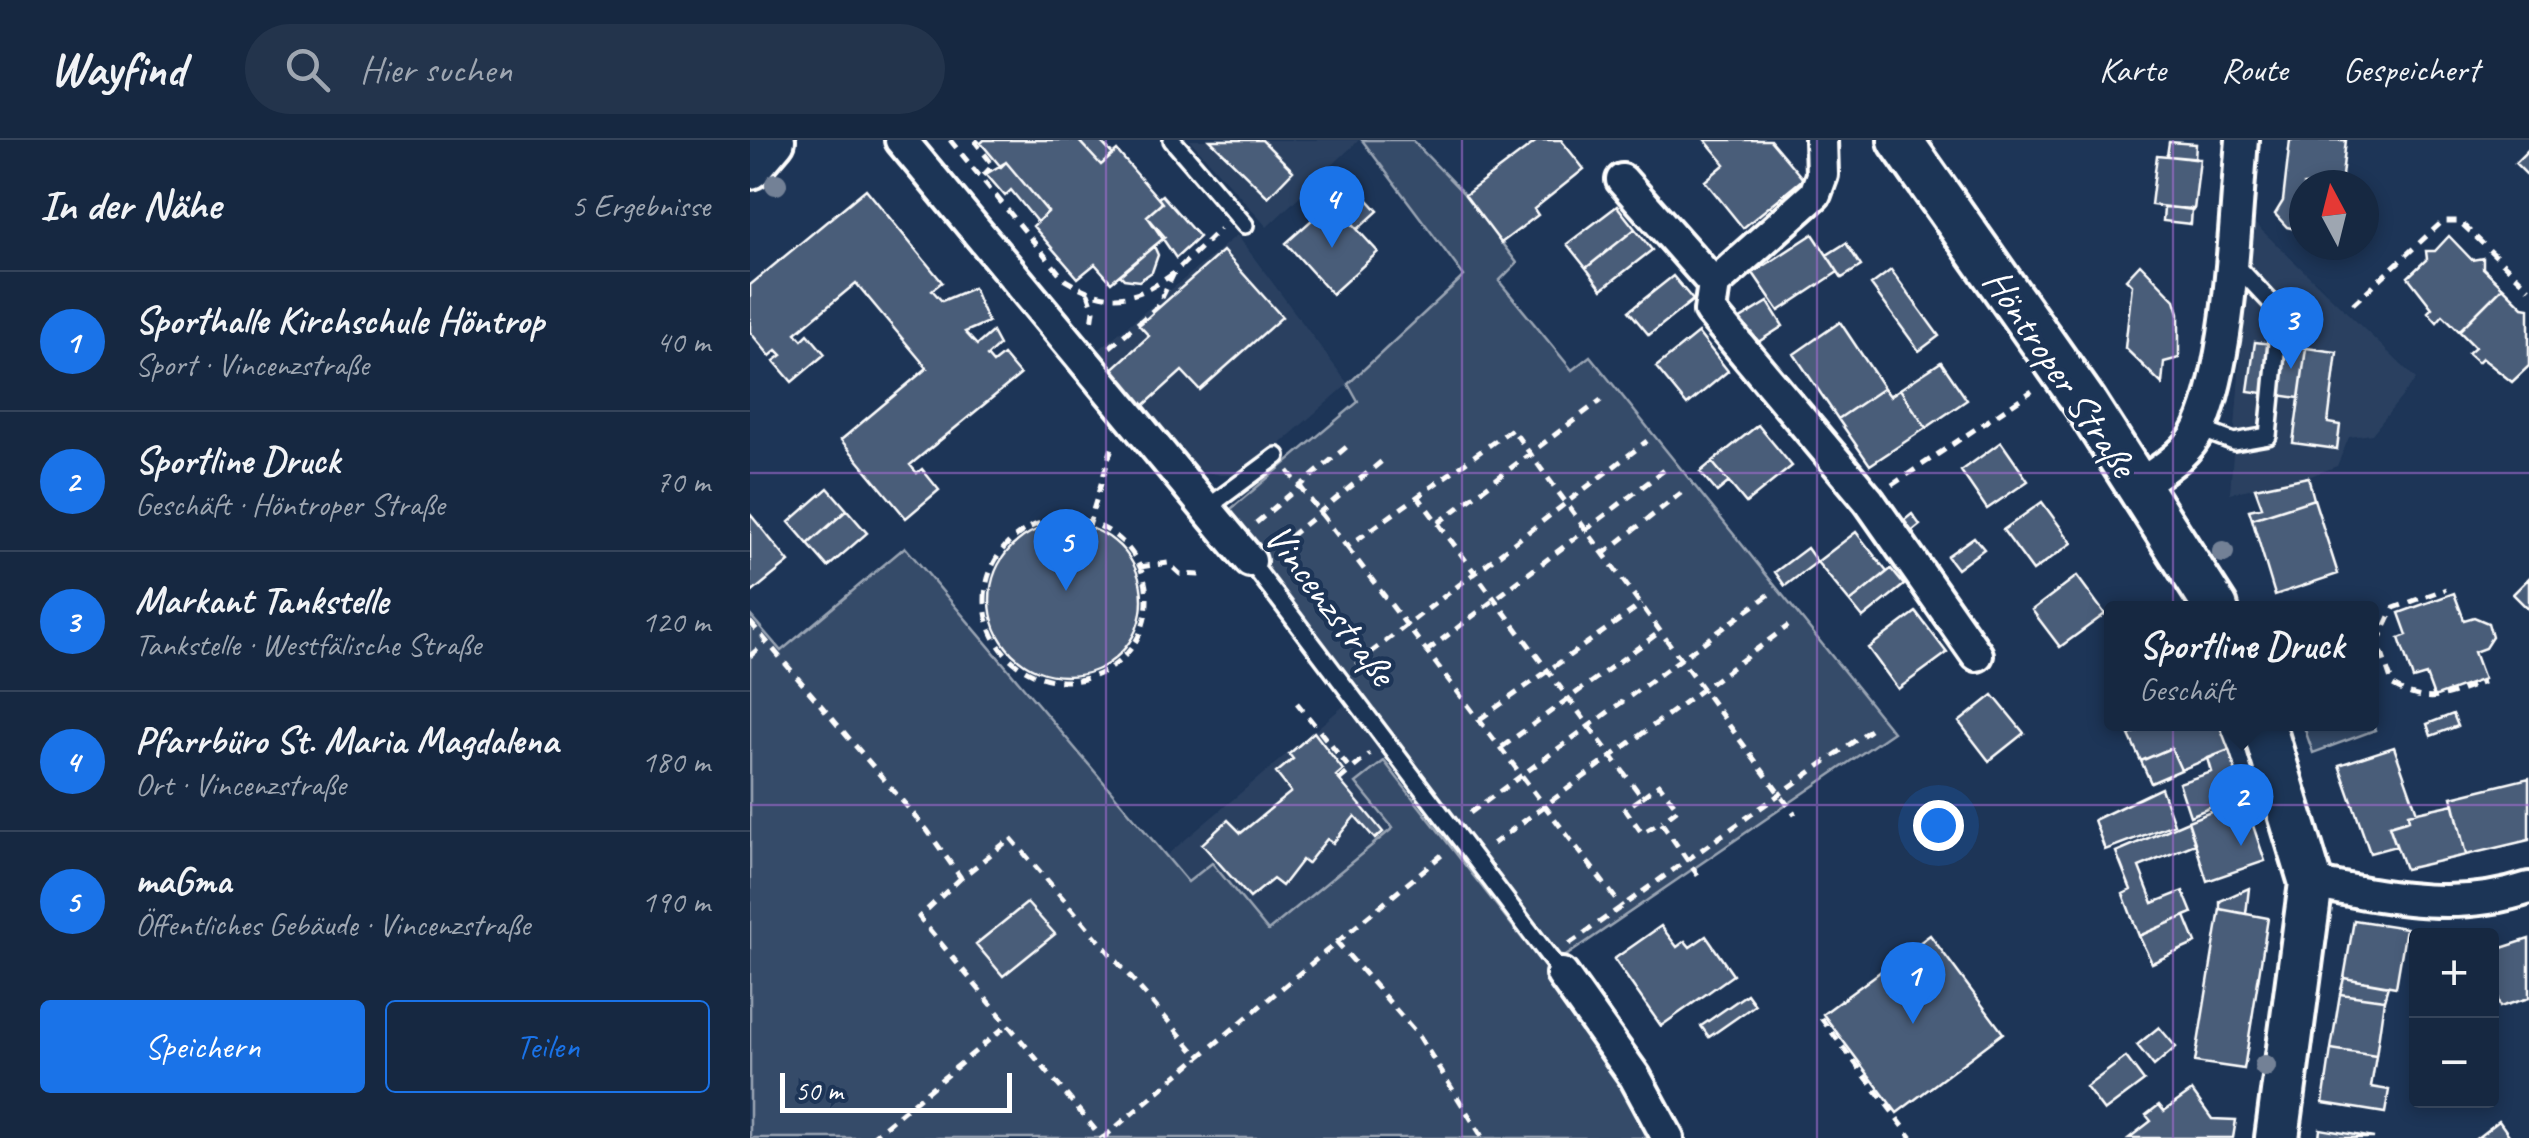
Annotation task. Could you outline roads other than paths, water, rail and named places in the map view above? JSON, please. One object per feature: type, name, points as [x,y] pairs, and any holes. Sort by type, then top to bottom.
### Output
[{"type":"street","points":[[750,167],[773,140]]},
{"type":"street","name":"Vincenzstraße","points":[[901,140],[1206,508],[1254,550]]},
{"type":"street","points":[[1821,140],[1822,175],[1816,194],[1714,284],[1710,311],[1869,501],[1977,655]]},
{"type":"street","name":"Höntroper Straße","points":[[1900,140],[2139,485],[2212,601]]},
{"type":"street","points":[[2139,485],[2181,455],[2200,429],[2216,370],[2242,140]]},
{"type":"street","points":[[1622,180],[1714,284]]},
{"type":"street","points":[[2265,731],[2311,884],[2277,1138]]},
{"type":"street","points":[[2311,884],[2417,902],[2453,904],[2529,888]]},
{"type":"street","name":"Vincenzstraße","points":[[1563,962],[1668,1138]]},
{"type":"lane","points":[[1172,140],[1241,220]]},
{"type":"lane","points":[[2200,429],[2234,442],[2268,436],[2280,312],[2230,258]]},
{"type":"lane","points":[[1206,508],[1277,456]]},
{"type":"lane","name":"Vincenzstraße","points":[[1254,550],[1384,741],[1460,840],[1563,962]]},
{"type":"place","name":"Pfarrbüro St. Maria Magdalena","points":[[1332,248]]},
{"type":"place","name":"Markant Tankstelle","points":[[2291,369]]},
{"type":"place","name":"maGma","points":[[1066,591]]},
{"type":"place","name":"Sportline Druck","points":[[2241,846]]},
{"type":"place","name":"Sporthalle Kirchschule Höntrop","points":[[1913,1024]]}]
